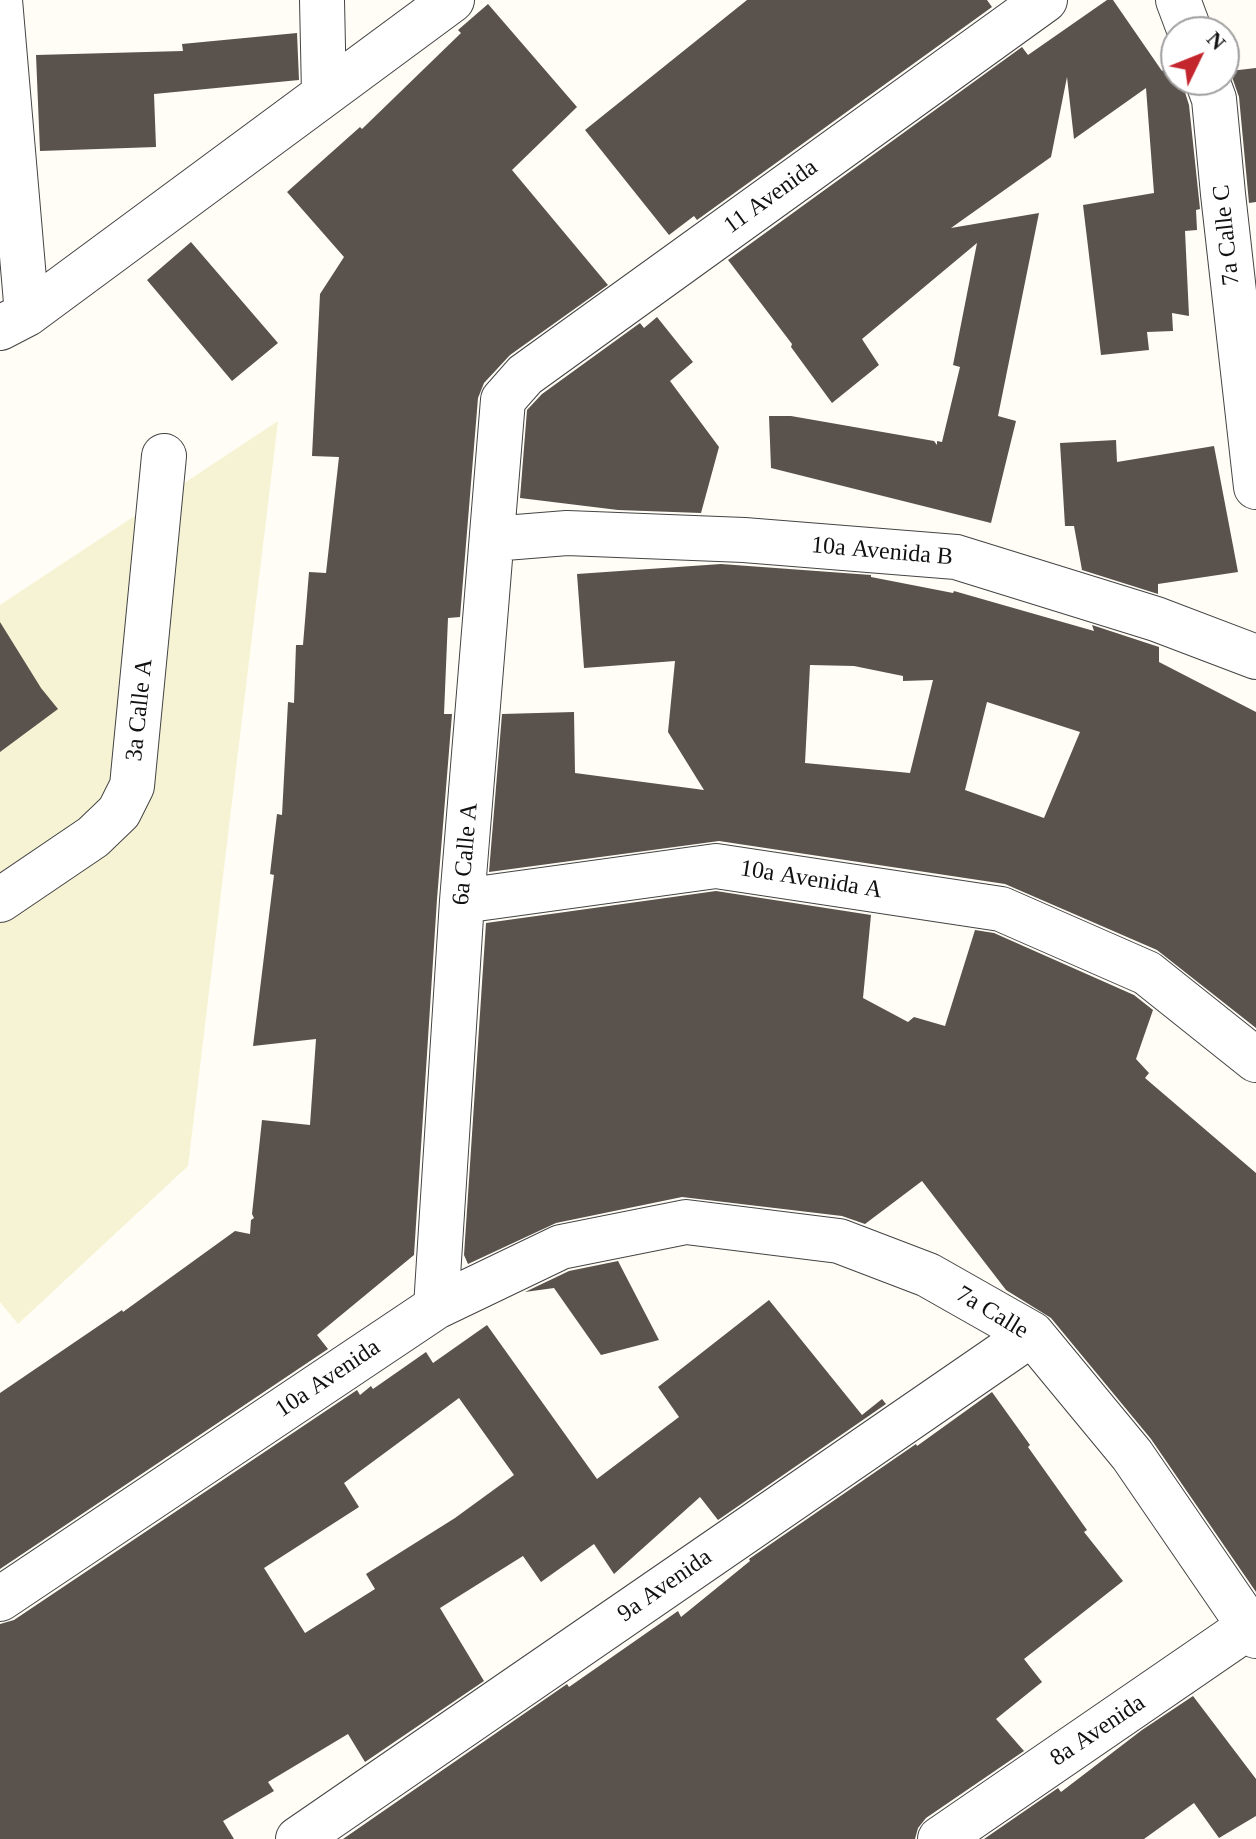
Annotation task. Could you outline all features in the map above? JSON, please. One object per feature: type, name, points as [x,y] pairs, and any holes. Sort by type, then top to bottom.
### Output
[{"type":"street","points":[[0,0],[14,321]]},
{"type":"street","points":[[322,0],[324,94]]},
{"type":"street","points":[[14,321],[452,0]]},
{"type":"street","name":"11 Avenida","points":[[503,400],[525,375],[1045,0]]},
{"type":"street","name":"7a Calle C","points":[[1213,96],[1256,487]]},
{"type":"street","name":"6a Calle A","points":[[436,1307],[462,901],[503,400]]},
{"type":"street","name":"3a Calle A","points":[[0,900],[93,837],[119,812],[132,786],[164,456]]},
{"type":"street","name":"10a Avenida B","points":[[492,539],[567,533],[685,537],[956,557],[1156,619],[1256,657]]},
{"type":"street","name":"10a Avenida A","points":[[462,901],[716,866],[1001,909],[1147,973],[1256,1060]]},
{"type":"street","name":"10a Avenida","points":[[0,1599],[436,1307],[561,1247],[686,1222]]},
{"type":"street","name":"7a Calle","points":[[686,1222],[839,1241],[928,1275],[1032,1334],[1132,1455],[1254,1628]]},
{"type":"street","name":"9a Avenida","points":[[298,1839],[1032,1334]]},
{"type":"street","name":"8a Avenida","points":[[940,1839],[1254,1628]]},
{"type":"shaded area","points":[[278,421],[188,1166],[18,1324],[0,1302],[0,605]]},
{"type":"building","points":[[747,0],[987,0],[992,7],[697,220],[694,216],[669,235],[585,130]]},
{"type":"building","points":[[1107,0],[1113,0],[1160,68],[1160,96],[1186,96],[1200,209],[1196,210],[1197,230],[1185,231],[1189,316],[1172,313],[1173,331],[1147,332],[1149,350],[1101,355],[1083,205],[1154,193],[1146,88],[1074,139],[1067,77],[1051,157],[951,228],[1039,213],[998,416],[1016,421],[991,523],[771,468],[769,416],[791,416],[934,441],[937,445],[937,441],[942,442],[960,367],[953,365],[977,243],[862,339],[879,365],[832,403],[728,260],[1022,47],[1028,55]]},
{"type":"building","points":[[488,4],[577,107],[512,170],[608,285],[510,355],[484,383],[478,398],[460,617],[448,618],[444,714],[452,714],[414,1255],[317,1335],[328,1349],[0,1569],[0,1393],[123,1312],[235,1231],[250,1234],[262,1120],[310,1125],[316,1039],[253,1046],[274,875],[270,874],[277,814],[282,815],[288,702],[294,703],[296,645],[303,645],[309,572],[326,573],[339,457],[312,456],[320,294],[344,257],[287,192],[360,127],[362,129],[461,33],[458,30]]},
{"type":"building","points":[[297,33],[299,80],[154,94],[156,147],[40,151],[36,55],[183,51],[182,44]]},
{"type":"building","points":[[1256,68],[1256,202],[1249,203],[1239,96],[1240,70]]},
{"type":"building","points":[[191,242],[278,343],[232,381],[147,280]]},
{"type":"building","points":[[657,317],[693,362],[670,381],[719,447],[701,513],[618,510],[520,498],[527,410],[542,394],[640,323],[644,328]]},
{"type":"building","points":[[1116,440],[1117,462],[1214,446],[1238,572],[1158,584],[1158,594],[1082,570],[1074,526],[1065,526],[1060,443]]},
{"type":"building","points":[[721,564],[871,575],[954,591],[1094,631],[1092,625],[1159,647],[1159,662],[1256,712],[1256,1028],[1157,950],[1005,884],[719,841],[489,872],[502,714],[574,712],[575,773],[704,790],[668,732],[675,661],[584,668],[577,574]],"holes":[[[810,665],[854,666],[903,676],[903,681],[933,680],[910,773],[805,763]],[[987,702],[1080,732],[1044,818],[965,790]]]},
{"type":"building","points":[[0,622],[41,688],[58,709],[0,752]]},
{"type":"building","points":[[716,891],[871,915],[863,998],[908,1022],[914,1017],[945,1026],[975,930],[994,933],[1134,995],[1153,1010],[1136,1059],[1149,1073],[1145,1078],[1256,1173],[1256,1592],[1151,1439],[1051,1318],[1006,1290],[922,1181],[865,1224],[842,1216],[682,1197],[556,1223],[468,1264],[464,1255],[486,923]]},
{"type":"building","points":[[618,1261],[659,1340],[601,1355],[554,1288],[525,1292],[569,1271]]},
{"type":"building","points":[[769,1300],[862,1415],[882,1399],[886,1404],[718,1520],[700,1497],[614,1574],[594,1544],[541,1582],[523,1556],[440,1608],[484,1681],[365,1762],[348,1734],[268,1782],[274,1791],[223,1821],[234,1839],[0,1839],[0,1624],[14,1620],[357,1390],[360,1395],[371,1386],[373,1389],[426,1352],[433,1363],[487,1325],[597,1479],[679,1417],[658,1387]],"holes":[[[459,1398],[514,1475],[455,1518],[366,1574],[375,1589],[305,1633],[264,1568],[359,1507],[344,1483]]]},
{"type":"building","points":[[992,1392],[1087,1530],[1084,1532],[1123,1581],[1024,1659],[1042,1682],[996,1719],[1024,1751],[926,1818],[918,1828],[915,1839],[343,1839],[678,1611],[681,1617],[749,1559]]},
{"type":"building","points":[[1193,1696],[1256,1779],[1256,1816],[1219,1838],[1194,1803],[1144,1839],[984,1839],[1058,1788],[1061,1792],[1142,1730]]}]
